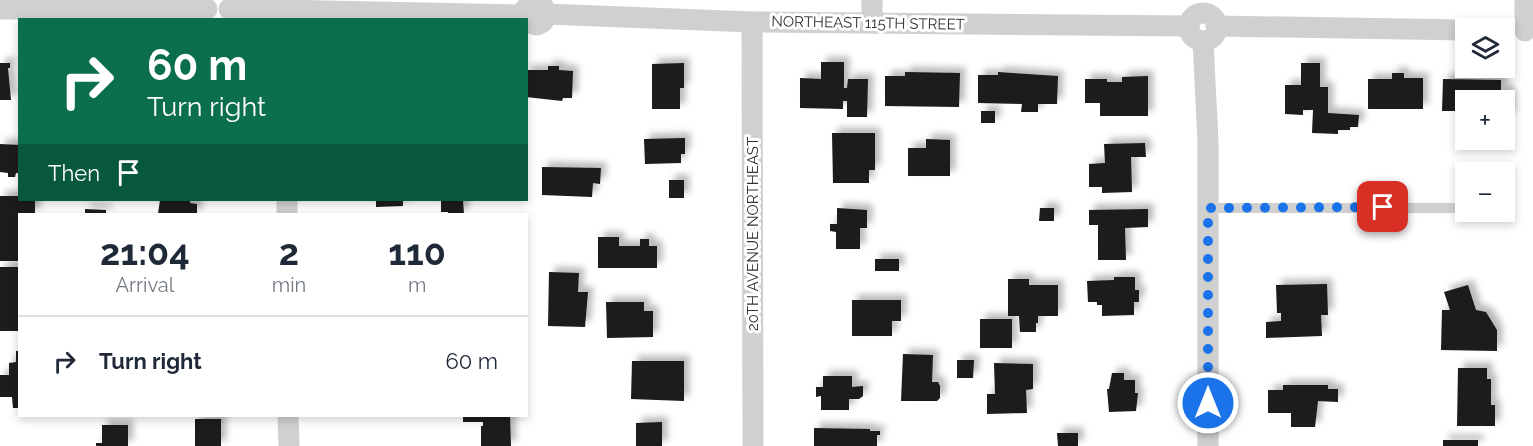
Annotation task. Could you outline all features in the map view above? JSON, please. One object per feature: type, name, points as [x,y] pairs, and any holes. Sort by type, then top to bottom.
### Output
[{"type":"street","points":[[872,0],[872,23]]},
{"type":"street","points":[[1521,31],[1525,0]]},
{"type":"street","name":"NORTHEAST 115TH STREET","points":[[0,9],[218,5],[286,15],[532,12],[752,22],[1203,21],[1455,30]]},
{"type":"street","points":[[1203,21],[1208,141],[1208,446]]},
{"type":"street","name":"20TH AVENUE NORTHEAST","points":[[752,22],[753,446]]},
{"type":"street","points":[[288,417],[289,446]]},
{"type":"lane","points":[[1208,208],[1455,207]]},
{"type":"building","points":[[821,62],[844,62],[844,88],[847,88],[848,79],[868,79],[867,117],[847,117],[847,101],[843,101],[843,109],[800,108],[800,78],[821,79]]},
{"type":"building","points":[[0,63],[10,63],[10,68],[8,68],[11,100],[0,100]]},
{"type":"building","points":[[684,63],[684,88],[680,88],[680,109],[652,109],[652,64]]},
{"type":"building","points":[[1301,63],[1320,63],[1320,87],[1328,87],[1328,113],[1359,115],[1358,127],[1338,130],[1338,134],[1312,133],[1313,110],[1303,110],[1303,115],[1285,114],[1285,85],[1301,85]]},
{"type":"building","points":[[548,66],[559,66],[559,70],[573,71],[572,98],[563,98],[562,101],[528,97],[528,70],[548,70]]},
{"type":"building","points":[[905,72],[960,73],[959,107],[885,106],[885,76],[905,76]]},
{"type":"building","points":[[998,72],[1058,76],[1057,104],[1038,104],[1038,112],[1021,112],[1022,104],[978,103],[978,75],[998,75]]},
{"type":"building","points":[[1392,73],[1404,73],[1404,78],[1423,78],[1423,109],[1368,109],[1368,79],[1392,79]]},
{"type":"building","points":[[1148,76],[1148,116],[1100,116],[1100,103],[1085,103],[1085,79],[1122,82],[1122,77]]},
{"type":"building","points":[[1443,79],[1501,80],[1501,90],[1455,90],[1455,111],[1442,111]]},
{"type":"building","points":[[981,111],[995,111],[995,123],[981,123]]},
{"type":"building","points":[[832,133],[875,133],[875,170],[869,170],[869,183],[833,183]]},
{"type":"building","points":[[685,138],[685,154],[681,154],[681,163],[645,164],[644,139]]},
{"type":"building","points":[[926,139],[950,140],[950,176],[908,176],[908,148],[926,148]]},
{"type":"building","points":[[1145,143],[1146,157],[1131,157],[1132,192],[1102,193],[1102,187],[1089,187],[1089,164],[1105,163],[1104,144]]},
{"type":"building","points":[[0,144],[18,145],[18,173],[15,177],[8,177],[8,173],[0,172]]},
{"type":"building","points":[[542,167],[601,168],[600,184],[593,183],[592,197],[542,195]]},
{"type":"building","points":[[669,180],[684,180],[684,198],[669,198]]},
{"type":"building","points":[[0,196],[18,196],[18,201],[35,201],[35,213],[18,213],[18,261],[0,261]]},
{"type":"building","points":[[160,201],[190,201],[190,203],[197,204],[197,213],[158,213]]},
{"type":"building","points":[[376,201],[403,201],[403,206],[376,207]]},
{"type":"building","points":[[441,201],[463,201],[464,213],[441,212]]},
{"type":"building","points":[[837,208],[867,210],[867,228],[860,228],[860,249],[836,249],[836,232],[830,231],[830,224],[837,224]]},
{"type":"building","points":[[1040,208],[1054,208],[1054,221],[1039,221]]},
{"type":"building","points":[[85,209],[106,210],[106,213],[85,213]]},
{"type":"building","points":[[1148,209],[1148,227],[1125,228],[1126,260],[1098,260],[1098,225],[1089,225],[1089,210]]},
{"type":"building","points":[[598,237],[619,237],[619,246],[640,246],[640,239],[649,239],[649,246],[657,246],[657,268],[598,268]]},
{"type":"building","points":[[875,259],[899,259],[899,271],[875,271]]},
{"type":"building","points":[[0,267],[18,267],[18,331],[0,331]]},
{"type":"building","points":[[549,272],[579,273],[578,292],[588,292],[585,327],[548,326]]},
{"type":"building","points":[[1114,277],[1135,277],[1135,290],[1139,290],[1139,302],[1134,302],[1134,315],[1102,316],[1102,305],[1097,305],[1097,302],[1088,302],[1087,281],[1114,280]]},
{"type":"building","points":[[1008,279],[1029,279],[1029,285],[1058,285],[1058,316],[1038,316],[1036,332],[1020,332],[1019,316],[1008,316]]},
{"type":"building","points":[[1327,284],[1328,315],[1321,315],[1322,336],[1266,338],[1266,322],[1281,321],[1281,313],[1277,313],[1276,285]]},
{"type":"building","points":[[1468,285],[1476,310],[1486,312],[1497,330],[1497,351],[1441,350],[1442,310],[1450,310],[1444,292]]},
{"type":"building","points":[[852,300],[901,300],[901,321],[892,321],[892,336],[852,336]]},
{"type":"building","points":[[606,302],[644,302],[644,311],[653,311],[653,337],[607,338]]},
{"type":"building","points":[[980,319],[1012,319],[1012,348],[980,348]]},
{"type":"building","points":[[16,351],[18,351],[18,408],[13,408],[12,397],[0,397],[0,375],[9,375],[9,363],[16,362]]},
{"type":"building","points":[[903,354],[933,355],[932,382],[938,382],[940,386],[940,398],[937,401],[901,401]]},
{"type":"building","points":[[957,360],[974,360],[973,378],[957,378]]},
{"type":"building","points":[[632,361],[684,361],[684,401],[631,399]]},
{"type":"building","points":[[994,363],[1033,364],[1033,389],[1026,390],[1027,413],[987,414],[987,394],[995,394]]},
{"type":"building","points":[[1458,368],[1487,368],[1487,379],[1491,379],[1491,405],[1495,405],[1495,426],[1457,426]]},
{"type":"building","points":[[1112,373],[1124,373],[1124,380],[1135,380],[1135,393],[1138,393],[1136,411],[1109,412],[1107,389],[1109,389]]},
{"type":"building","points":[[823,376],[852,376],[852,387],[863,386],[863,396],[859,399],[849,399],[849,410],[821,410],[821,396],[816,397],[816,387],[823,387]]},
{"type":"building","points":[[1283,385],[1328,385],[1328,389],[1338,389],[1338,402],[1318,401],[1315,427],[1291,427],[1291,413],[1268,413],[1268,390],[1283,390]]},
{"type":"building","points":[[463,417],[510,417],[511,446],[481,446],[483,422],[463,422]]},
{"type":"building","points":[[195,419],[221,419],[221,446],[195,446]]},
{"type":"building","points":[[662,422],[662,446],[636,446],[636,423]]},
{"type":"building","points":[[102,425],[128,425],[128,446],[96,446],[96,443],[102,443]]},
{"type":"building","points":[[814,428],[870,429],[870,431],[880,431],[880,435],[877,435],[877,446],[814,446]]},
{"type":"building","points":[[1057,433],[1078,433],[1078,446],[1058,446]]},
{"type":"building","points":[[1443,440],[1478,440],[1478,446],[1443,446]]},
{"type":"route","points":[[1208,403],[1208,208],[1383,207]]}]
